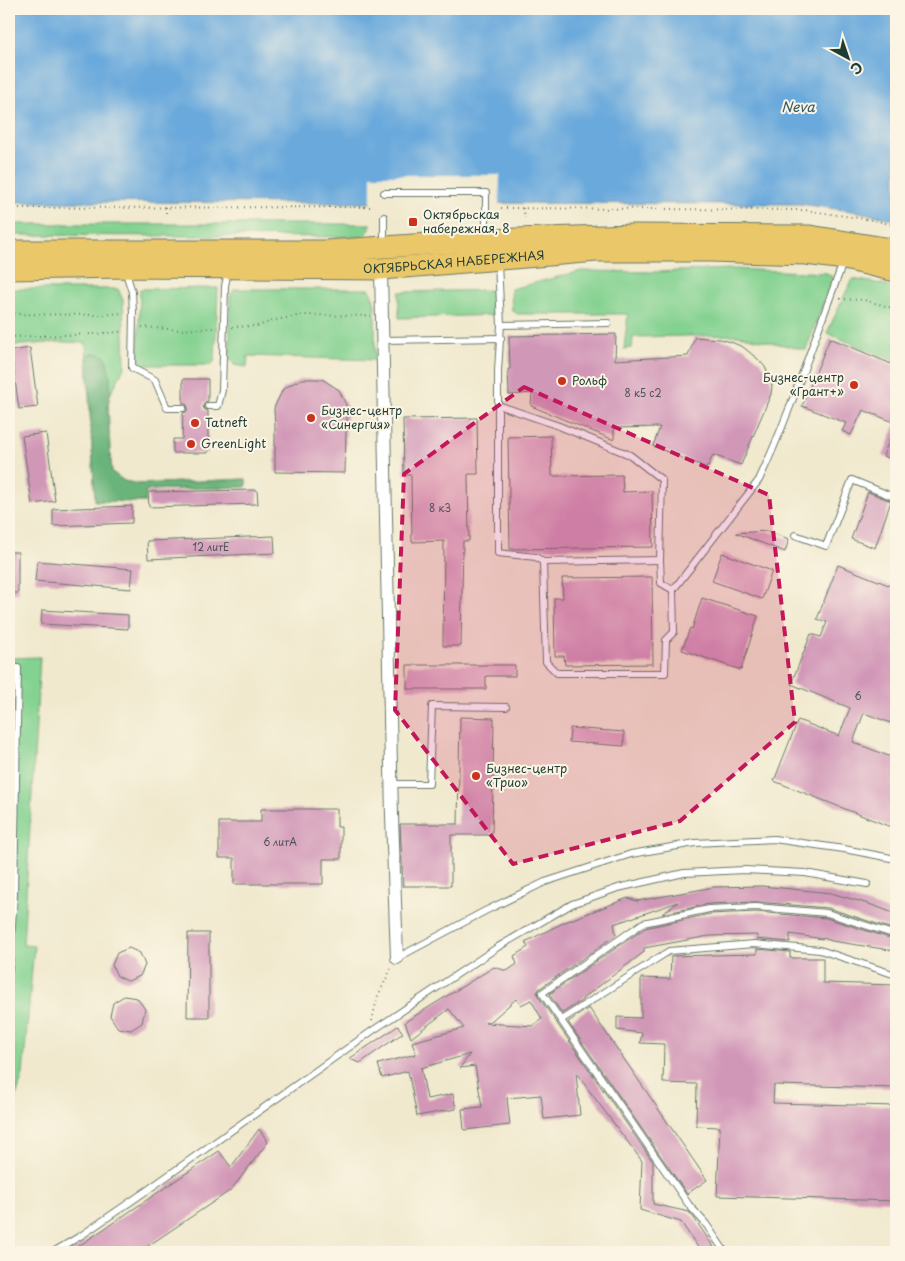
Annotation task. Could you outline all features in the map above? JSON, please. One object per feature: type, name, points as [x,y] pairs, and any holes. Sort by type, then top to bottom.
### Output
[{"type":"main road","name":"ОКТЯБРЬСКАЯ НАБЕРЕЖНАЯ","points":[[9,251],[326,251],[486,240],[632,235],[810,236],[896,251]]},
{"type":"main road","name":"ОКТЯБРЬСКАЯ НАБЕРЕЖНАЯ","points":[[9,268],[229,267],[381,269],[597,251],[710,251],[806,254],[896,271]]},
{"type":"street","points":[[381,269],[396,958]]},
{"type":"lane","points":[[384,193],[486,193],[486,240]]},
{"type":"lane","points":[[384,217],[384,246]]},
{"type":"lane","points":[[498,259],[501,325],[498,370],[498,553],[536,557],[543,562],[660,560]]},
{"type":"lane","points":[[543,562],[546,662],[557,673],[665,673],[666,640],[674,632],[673,590],[759,480],[769,459],[845,260]]},
{"type":"lane","points":[[123,267],[132,292],[132,368],[155,380],[167,408],[182,408]]},
{"type":"lane","points":[[208,406],[218,406],[222,390],[225,286],[229,267]]},
{"type":"lane","points":[[501,325],[608,323]]},
{"type":"lane","points":[[384,340],[501,338]]},
{"type":"lane","points":[[498,405],[559,426],[630,455],[662,480],[661,583],[673,590]]},
{"type":"lane","points":[[795,535],[826,546],[852,480],[896,498]]},
{"type":"lane","points":[[9,669],[18,668],[9,970]]},
{"type":"lane","points":[[392,784],[430,784],[432,706],[506,707]]},
{"type":"lane","points":[[396,958],[545,882],[630,854],[694,843],[774,839],[896,859]]},
{"type":"lane","points":[[53,1252],[149,1189],[372,1031],[498,947],[572,904],[618,888],[684,873],[744,870],[805,873],[867,884]]},
{"type":"lane","points":[[725,1252],[706,1224],[689,1205],[542,993],[643,923],[709,909],[756,907],[827,913],[896,934]]},
{"type":"lane","points":[[561,1020],[670,951],[754,944],[820,950],[896,975]]},
{"type":"path","points":[[9,208],[371,207]]},
{"type":"path","points":[[166,208],[166,218]]},
{"type":"path","points":[[500,208],[805,210],[878,221],[896,226]]},
{"type":"path","points":[[524,208],[525,218]]},
{"type":"path","points":[[829,298],[864,300],[896,309]]},
{"type":"path","points":[[9,314],[101,315],[133,313]]},
{"type":"path","points":[[9,337],[119,332],[133,327],[180,330],[257,326],[302,314],[383,318]]},
{"type":"path","points":[[372,1031],[372,1020],[377,998],[396,958]]},
{"type":"highlighted area","points":[[524,387],[769,495],[795,722],[680,821],[513,864],[395,710],[404,474]]},
{"type":"green space","points":[[9,224],[371,224],[368,232],[361,237],[9,235]]},
{"type":"green space","points":[[732,269],[827,273],[833,277],[806,350],[738,335],[633,337],[632,348],[624,349],[628,314],[518,314],[512,311],[511,289],[581,271],[653,272]]},
{"type":"green space","points":[[852,279],[882,284],[896,290],[896,362],[827,333]]},
{"type":"green space","points":[[218,288],[214,362],[210,365],[143,365],[138,360],[140,289]]},
{"type":"green space","points":[[9,289],[118,289],[123,300],[125,366],[110,395],[108,403],[112,472],[124,481],[139,484],[246,479],[246,487],[146,490],[145,502],[95,501],[86,343],[62,342],[9,346]]},
{"type":"green space","points":[[235,289],[370,289],[375,305],[375,360],[248,356],[247,367],[234,365],[230,358],[230,296]]},
{"type":"green space","points":[[495,290],[497,315],[399,318],[399,292]]},
{"type":"green space","points":[[97,353],[106,357],[110,376],[108,404],[112,472],[124,481],[139,484],[246,479],[246,487],[146,490],[145,502],[95,501],[87,355]]},
{"type":"green space","points":[[40,657],[23,945],[34,946],[23,1074],[9,1122],[9,658]]},
{"type":"water","name":"Neva","points":[[9,9],[896,9],[896,220],[859,212],[800,204],[9,202]]},
{"type":"pier","points":[[371,175],[500,175],[499,205],[371,205]]},
{"type":"building","points":[[616,334],[615,360],[688,356],[695,337],[731,342],[743,347],[759,360],[770,377],[771,394],[741,465],[713,455],[707,468],[653,446],[660,427],[614,428],[614,440],[531,406],[532,393],[509,395],[509,336]]},
{"type":"building","name":"Бизнес-центр «Грант+»","points":[[830,338],[896,366],[896,423],[863,410],[851,435],[842,431],[846,423],[802,406]]},
{"type":"building","points":[[30,348],[38,407],[19,409],[11,351]]},
{"type":"building","name":"Tatneft","points":[[183,379],[208,379],[208,401],[203,406],[208,411],[208,453],[173,453],[173,439],[182,439],[183,413],[188,408],[183,403]]},
{"type":"building","name":"Бизнес-центр «Синергия»","points":[[301,379],[322,379],[339,390],[348,409],[345,473],[275,472],[274,408],[283,389]]},
{"type":"building","points":[[477,418],[478,474],[468,474],[469,541],[463,541],[461,646],[443,646],[444,541],[412,542],[411,475],[404,475],[403,419]]},
{"type":"building","points":[[896,423],[896,461],[883,456]]},
{"type":"building","points":[[46,433],[55,501],[32,504],[22,436]]},
{"type":"building","points":[[551,436],[552,476],[622,475],[623,492],[652,491],[653,547],[510,549],[508,437]]},
{"type":"building","points":[[257,490],[258,504],[149,507],[148,492]]},
{"type":"building","points":[[868,492],[891,501],[875,548],[851,539]]},
{"type":"building","points":[[132,506],[132,523],[53,526],[53,509]]},
{"type":"building","points":[[767,531],[789,539],[785,552],[736,533]]},
{"type":"building","points":[[274,536],[275,553],[148,559],[147,541]]},
{"type":"building","points":[[9,552],[18,552],[18,593],[9,593]]},
{"type":"building","points":[[722,553],[772,571],[762,599],[712,581]]},
{"type":"building","points":[[37,561],[133,569],[131,589],[35,581]]},
{"type":"building","points":[[838,565],[896,588],[896,725],[864,713],[853,742],[896,759],[896,829],[774,781],[798,720],[839,736],[850,708],[791,684],[811,634],[821,637],[827,622],[817,619]]},
{"type":"building","points":[[652,577],[653,664],[565,665],[564,656],[555,656],[554,598],[563,598],[562,578]]},
{"type":"building","points":[[702,598],[758,616],[741,670],[682,650],[690,628],[692,629]]},
{"type":"building","points":[[42,610],[128,615],[128,629],[41,624]]},
{"type":"building","points":[[407,665],[515,665],[515,676],[486,676],[486,689],[407,689]]},
{"type":"building","points":[[460,717],[494,718],[492,835],[451,835],[451,886],[403,886],[400,824],[458,824]]},
{"type":"building","points":[[570,728],[624,732],[624,746],[569,742]]},
{"type":"building","points":[[261,809],[337,809],[337,827],[341,827],[341,859],[323,859],[323,884],[234,884],[234,858],[219,858],[219,822],[261,822]]},
{"type":"building","points":[[762,886],[831,893],[896,914],[896,930],[828,908],[756,902],[709,904],[662,914],[678,902],[614,924],[616,935],[539,989],[538,996],[653,1162],[653,1204],[689,1212],[717,1252],[701,1252],[681,1222],[640,1210],[642,1161],[576,1073],[580,1115],[544,1119],[541,1095],[507,1098],[510,1125],[464,1130],[462,1109],[482,1107],[475,1066],[460,1068],[470,1054],[421,1068],[427,1099],[453,1094],[456,1109],[417,1116],[408,1071],[382,1078],[378,1064],[416,1054],[412,1042],[464,1028],[449,1009],[411,1038],[405,1022],[494,967],[507,971],[517,964],[514,956],[528,947],[525,942],[565,922],[628,898],[637,901],[714,887]],"holes":[[[516,999],[521,1005],[531,1000],[542,1019],[534,1026],[485,1023],[491,1021]]]},
{"type":"building","points":[[756,912],[826,918],[896,940],[896,951],[790,934],[790,942],[757,939],[757,935],[709,936],[644,948],[644,952],[583,1000],[562,1013],[549,994],[645,928],[710,914]]},
{"type":"building","points":[[188,933],[209,933],[209,1017],[187,1017]]},
{"type":"building","points":[[129,948],[140,953],[145,965],[140,976],[128,981],[117,976],[112,965],[117,953]]},
{"type":"building","points":[[757,949],[790,952],[790,958],[823,958],[823,983],[896,985],[896,1088],[774,1085],[773,1103],[896,1106],[896,1201],[717,1196],[720,1127],[696,1126],[697,1084],[663,1083],[664,1044],[640,1043],[642,1033],[617,1030],[617,1017],[641,1018],[641,978],[670,979],[671,956],[757,954]]},
{"type":"building","points":[[124,996],[137,998],[145,1009],[142,1023],[131,1030],[118,1028],[110,1016],[113,1003]]},
{"type":"building","points":[[589,1008],[707,1180],[687,1194],[568,1022]]},
{"type":"building","points":[[398,1026],[403,1033],[360,1063],[349,1059]]},
{"type":"building","points":[[259,1129],[268,1142],[231,1190],[139,1252],[70,1252],[219,1151],[231,1167]]},
{"type":"place","name":"Октябрьская набережная, 8","points":[[413,222]]},
{"type":"place","name":"Рольф","points":[[562,381]]},
{"type":"place","name":"Бизнес-центр «Грант+»","points":[[854,385]]},
{"type":"place","name":"Бизнес-центр «Синергия»","points":[[311,418]]},
{"type":"place","name":"Tatneft","points":[[195,423]]},
{"type":"place","name":"GreenLight","points":[[191,444]]},
{"type":"place","name":"Бизнес-центр «Трио»","points":[[476,776]]}]
